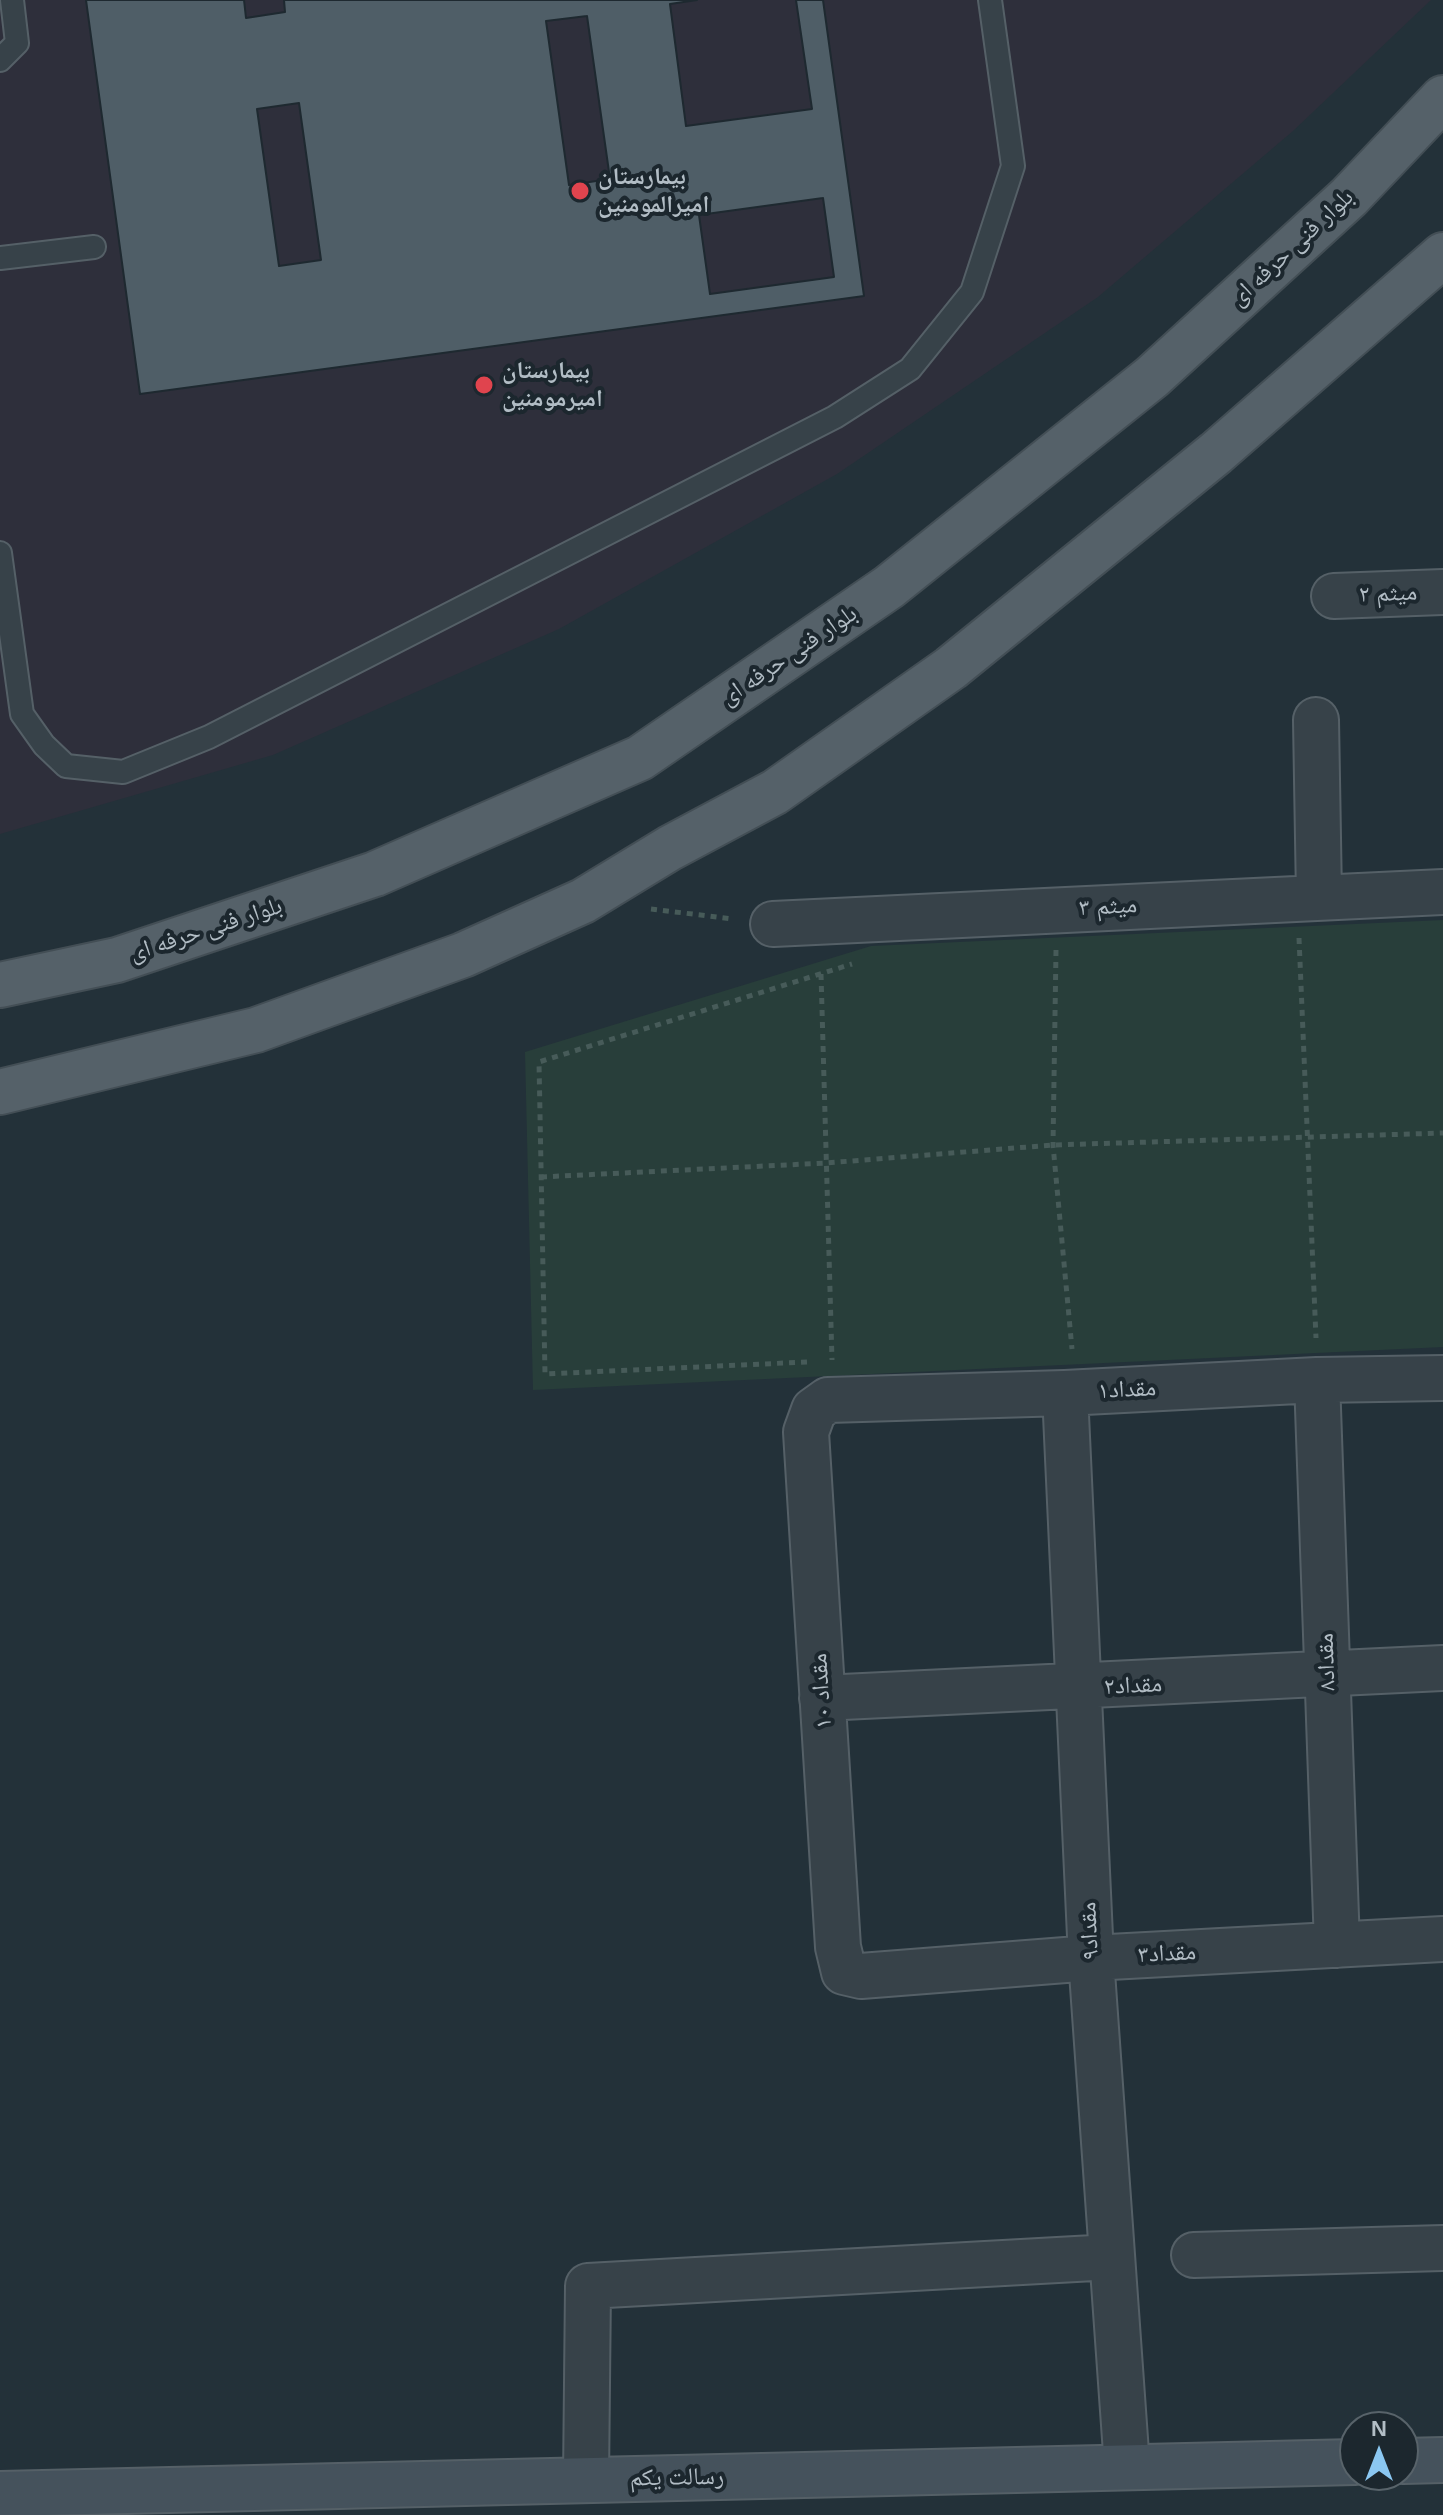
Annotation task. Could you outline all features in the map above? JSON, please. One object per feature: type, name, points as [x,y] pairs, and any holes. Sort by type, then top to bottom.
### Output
[{"type":"main road","name":"بلوار فنی حرفه ای","points":[[0,985],[117,960],[375,874],[640,758],[889,587],[1152,377],[1349,197],[1443,98]]},
{"type":"main road","points":[[0,1092],[256,1030],[463,955],[583,901],[670,848],[775,792],[951,668],[1216,453],[1443,255]]},
{"type":"street","name":"میثم ۲","points":[[1334,596],[1443,592]]},
{"type":"street","points":[[1316,720],[1317,917]]},
{"type":"street","name":"میثم ۳","points":[[773,924],[1317,917],[1443,892]]},
{"type":"street","name":"مقداد۱","points":[[814,1410],[828,1400],[1065,1393],[1317,1359],[1443,1378]]},
{"type":"street","name":"مقداد۸","points":[[1317,1359],[1337,1945]]},
{"type":"street","name":"مقداد۹","points":[[1065,1393],[1091,1958],[1127,2467]]},
{"type":"street","name":"مقداد ۱۰","points":[[814,1410],[806,1432],[838,1947],[844,1972]]},
{"type":"street","name":"مقداد۲","points":[[822,1698],[1080,1689],[1443,1668]]},
{"type":"street","name":"مقداد۳","points":[[844,1972],[861,1976],[1091,1958],[1443,1939]]},
{"type":"street","points":[[1194,2255],[1443,2248]]},
{"type":"street","points":[[586,2480],[588,2286],[1112,2257]]},
{"type":"street","points":[[1419,2461],[1443,2460]]},
{"type":"street","name":"رسالت یکم","points":[[0,2494],[1339,2462]]},
{"type":"lane","points":[[0,60],[17,43],[12,0]]},
{"type":"lane","points":[[0,553],[22,714],[44,745],[66,766],[123,772],[209,737],[835,417],[910,369],[972,292],[1013,166],[990,0]]},
{"type":"lane","points":[[0,258],[94,247]]},
{"type":"path","points":[[646,909],[773,924]]},
{"type":"path","points":[[1284,938],[1299,937],[1317,917]]},
{"type":"path","points":[[1299,937],[1317,1359]]},
{"type":"path","points":[[1041,949],[1071,948]]},
{"type":"path","points":[[1056,949],[1053,1145],[1072,1349]]},
{"type":"path","points":[[847,1360],[545,1374],[539,1062],[861,961]]},
{"type":"path","points":[[821,974],[832,1361]]},
{"type":"path","points":[[541,1177],[826,1163],[1053,1145],[1443,1133]]},
{"type":"path","points":[[1317,1359],[1332,1338]]},
{"type":"path","points":[[1301,1339],[1317,1359]]},
{"type":"path","points":[[1057,1350],[1087,1349]]},
{"type":"shaded area","name":"بیمارستان امیرمومنین","points":[[0,0],[1431,0],[1293,131],[1098,297],[837,474],[559,629],[273,755],[0,834]]},
{"type":"green space","points":[[1443,920],[1443,1347],[533,1390],[525,1052],[871,946]]},
{"type":"building","name":"بیمارستان امیرالمومنین","points":[[86,0],[244,0],[246,18],[285,12],[284,0],[697,0],[670,4],[686,126],[812,109],[796,0],[823,0],[864,296],[140,394]],"holes":[[[587,16],[610,179],[569,185],[546,21]],[[299,103],[321,260],[279,266],[257,109]],[[823,198],[834,277],[710,294],[699,215]]]},
{"type":"place","name":"بیمارستان امیرالمومنین","points":[[580,191]]},
{"type":"place","name":"بیمارستان امیرمومنین","points":[[484,385]]}]
